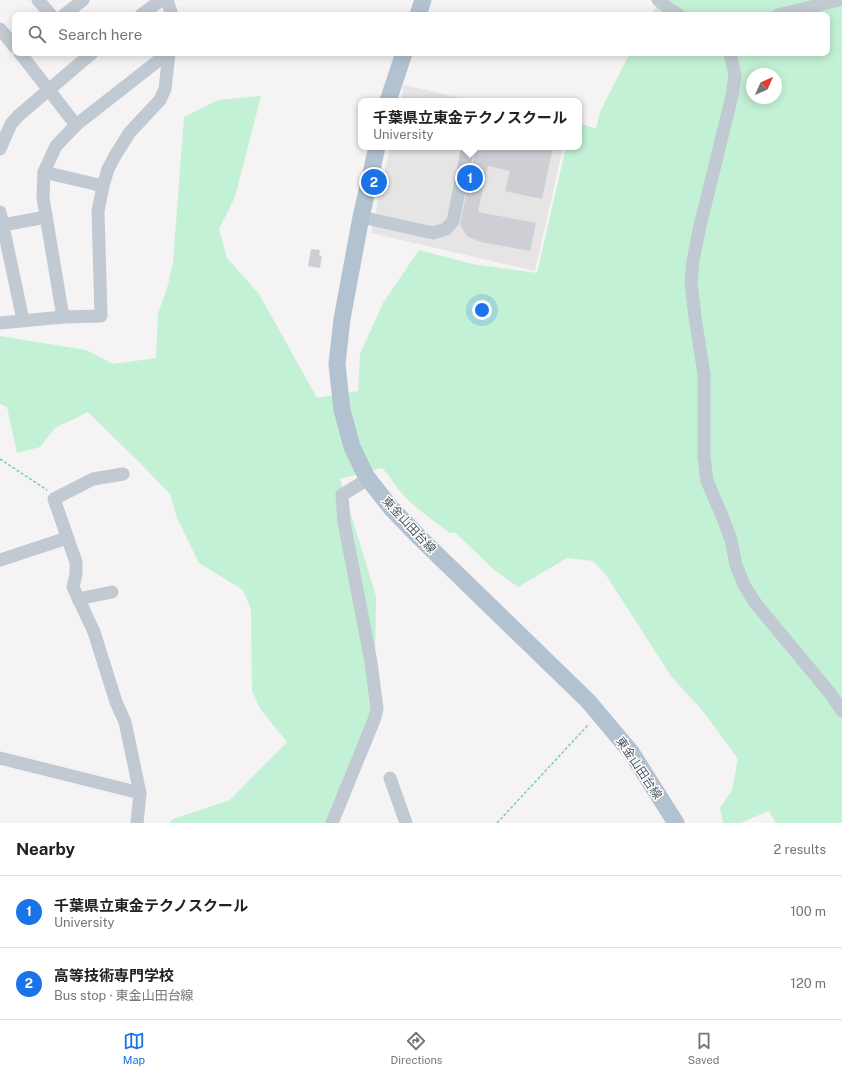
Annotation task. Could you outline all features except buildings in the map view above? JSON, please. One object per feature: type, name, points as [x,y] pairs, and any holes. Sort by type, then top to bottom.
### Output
[{"type":"main road","points":[[419,12],[423,0]]},
{"type":"main road","points":[[389,98],[403,56]]},
{"type":"main road","name":"東金山田台線","points":[[376,150],[361,217],[342,320],[337,364],[342,410],[352,448],[368,479],[391,508],[588,701],[631,752],[676,823]]},
{"type":"street","points":[[38,0],[48,12]]},
{"type":"street","points":[[68,12],[83,0]]},
{"type":"street","points":[[146,12],[161,0]]},
{"type":"street","points":[[167,0],[171,12]]},
{"type":"street","points":[[658,0],[674,12]]},
{"type":"street","points":[[790,12],[839,0]]},
{"type":"street","points":[[0,29],[12,43]]},
{"type":"street","points":[[22,56],[76,124]]},
{"type":"street","points":[[0,149],[11,124],[18,116],[85,56]]},
{"type":"street","points":[[63,317],[43,198],[44,172],[56,146],[76,124],[165,56]]},
{"type":"street","points":[[0,323],[63,317],[101,316],[98,211],[103,186],[108,169],[130,132],[160,100],[165,89],[169,56]]},
{"type":"street","points":[[731,56],[735,75],[732,96],[699,230],[693,261],[691,282],[704,374],[704,457],[707,481],[731,540],[736,564],[744,585],[756,604],[830,693],[842,711]]},
{"type":"street","points":[[361,217],[433,234],[446,229],[452,221],[467,150]]},
{"type":"street","points":[[44,172],[103,186]]},
{"type":"street","points":[[0,212],[23,320]]},
{"type":"street","points":[[3,225],[46,217]]},
{"type":"street","points":[[123,474],[93,479],[54,499],[76,562],[76,574],[73,587],[94,632],[116,702],[125,722],[140,793],[137,823]]},
{"type":"street","points":[[332,823],[374,720],[376,709],[371,662],[344,522],[342,495],[368,479]]},
{"type":"street","points":[[0,560],[67,538]]},
{"type":"street","points":[[78,599],[112,592]]},
{"type":"street","points":[[0,758],[140,793]]},
{"type":"street","points":[[390,778],[406,823]]},
{"type":"path","points":[[0,459],[45,488],[54,499]]},
{"type":"path","points":[[496,823],[599,714]]},
{"type":"shaded area","points":[[404,85],[461,98],[402,98]]},
{"type":"shaded area","points":[[389,150],[562,150],[535,271],[371,233]]},
{"type":"green space","points":[[661,0],[842,0],[842,823],[776,823],[769,811],[740,823],[723,823],[720,808],[732,790],[738,759],[706,715],[671,676],[606,575],[593,561],[567,558],[518,587],[493,569],[456,533],[450,533],[404,496],[382,468],[340,479],[376,596],[374,720],[330,823],[169,823],[173,819],[230,800],[287,742],[261,710],[252,691],[251,610],[243,590],[199,563],[177,518],[170,494],[88,412],[55,428],[40,447],[17,453],[7,407],[0,404],[0,336],[86,350],[113,364],[156,358],[158,314],[168,285],[173,262],[184,117],[218,100],[261,96],[235,197],[219,229],[227,258],[259,294],[317,398],[358,391],[360,354],[383,303],[419,250],[472,264],[537,273],[565,150],[582,150],[582,124],[596,129],[600,112],[628,56],[830,56],[830,12],[653,12]]},
{"type":"place","name":"千葉県立東金テクノスクール","points":[[470,178]]},
{"type":"place","name":"高等技術専門学校","points":[[374,182]]}]
